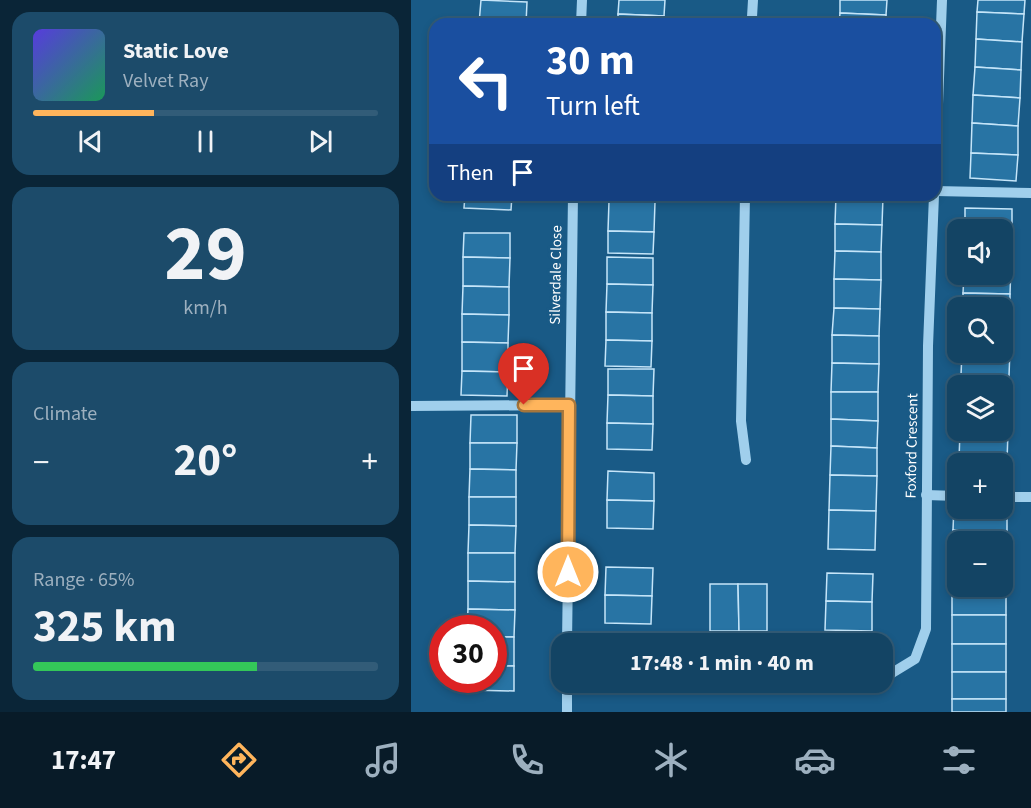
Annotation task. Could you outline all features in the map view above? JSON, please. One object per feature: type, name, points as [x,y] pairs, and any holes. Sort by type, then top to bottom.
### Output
[{"type":"street","points":[[581,18],[582,0]]},
{"type":"street","points":[[752,17],[753,0]]},
{"type":"street","points":[[941,26],[942,0]]},
{"type":"street","points":[[941,193],[1031,193]]},
{"type":"street","name":"Silverdale Close","points":[[567,633],[573,201]]},
{"type":"street","points":[[745,201],[741,421],[746,460]]},
{"type":"street","name":"Foxford Crescent","points":[[893,672],[915,658],[926,629],[928,346],[934,201]]},
{"type":"street","points":[[411,406],[569,405]]},
{"type":"street","points":[[926,495],[947,496]]},
{"type":"street","points":[[1013,496],[1031,497]]},
{"type":"street","points":[[567,693],[567,712]]},
{"type":"building","points":[[481,0],[527,2],[526,18],[480,18]]},
{"type":"building","points":[[619,0],[665,0],[664,16],[618,14]]},
{"type":"building","points":[[840,0],[887,0],[886,15],[840,13]]},
{"type":"building","points":[[978,0],[1025,0],[1024,14],[977,12]]},
{"type":"building","points":[[977,12],[1024,14],[1022,42],[976,39]]},
{"type":"building","points":[[840,13],[886,15],[886,18],[840,18]]},
{"type":"building","points":[[618,14],[664,16],[664,18],[618,18]]},
{"type":"building","points":[[976,39],[1022,42],[1021,70],[975,67]]},
{"type":"building","points":[[975,67],[1021,70],[1020,98],[973,95]]},
{"type":"building","points":[[973,95],[1020,98],[1018,126],[972,123]]},
{"type":"building","points":[[972,123],[1018,126],[1018,155],[971,153]]},
{"type":"building","points":[[971,153],[1018,155],[1016,181],[970,178]]},
{"type":"building","points":[[465,201],[512,201],[511,210],[464,208]]},
{"type":"building","points":[[609,201],[655,201],[655,202]]},
{"type":"building","points":[[609,201],[655,202],[654,232],[608,231]]},
{"type":"building","points":[[836,201],[883,201],[882,225],[835,224]]},
{"type":"building","points":[[965,208],[1012,209],[1012,219],[965,219]]},
{"type":"building","points":[[835,224],[882,225],[881,252],[835,251]]},
{"type":"building","points":[[608,231],[654,232],[653,254],[608,253]]},
{"type":"building","points":[[464,233],[510,233],[510,258],[463,257]]},
{"type":"building","points":[[835,251],[881,252],[881,280],[834,279]]},
{"type":"building","points":[[463,257],[510,258],[509,287],[463,286]]},
{"type":"building","points":[[607,257],[653,258],[653,285],[607,284]]},
{"type":"building","points":[[834,279],[881,280],[880,309],[834,308]]},
{"type":"building","points":[[607,284],[653,285],[652,313],[606,312]]},
{"type":"building","points":[[963,285],[1010,285],[1010,294],[963,293]]},
{"type":"building","points":[[463,286],[509,287],[509,315],[462,314]]},
{"type":"building","points":[[963,293],[1010,294],[1010,297],[963,297]]},
{"type":"building","points":[[834,308],[880,309],[879,336],[832,335]]},
{"type":"building","points":[[606,312],[652,313],[652,341],[606,340]]},
{"type":"building","points":[[462,314],[509,315],[508,343],[462,342]]},
{"type":"building","points":[[832,335],[879,336],[879,364],[832,363]]},
{"type":"building","points":[[606,340],[652,341],[651,367],[605,366]]},
{"type":"building","points":[[462,342],[508,343],[508,372],[462,371]]},
{"type":"building","points":[[832,363],[879,364],[878,392],[831,392]]},
{"type":"building","points":[[962,363],[1009,363],[1009,375],[961,375]]},
{"type":"building","points":[[608,369],[654,369],[653,396],[608,395]]},
{"type":"building","points":[[462,371],[508,372],[507,396],[461,395]]},
{"type":"building","points":[[831,392],[878,392],[878,421],[831,419]]},
{"type":"building","points":[[608,395],[653,396],[653,424],[607,423]]},
{"type":"building","points":[[471,415],[517,415],[517,443],[470,443]]},
{"type":"building","points":[[831,419],[878,421],[877,448],[831,446]]},
{"type":"building","points":[[607,423],[653,424],[652,450],[607,449]]},
{"type":"building","points":[[960,441],[1008,441],[1007,453],[959,453]]},
{"type":"building","points":[[470,443],[517,443],[516,470],[470,469]]},
{"type":"building","points":[[831,446],[877,448],[877,476],[830,475]]},
{"type":"building","points":[[470,469],[516,470],[516,497],[469,497]]},
{"type":"building","points":[[608,471],[654,473],[654,501],[607,500]]},
{"type":"building","points":[[830,475],[877,476],[876,511],[829,510]]},
{"type":"building","points":[[469,497],[516,497],[516,526],[469,525]]},
{"type":"building","points":[[607,500],[654,501],[653,529],[607,528]]},
{"type":"building","points":[[829,510],[876,511],[875,550],[828,549]]},
{"type":"building","points":[[953,519],[1007,519],[1007,531],[953,530]]},
{"type":"building","points":[[469,525],[516,526],[515,553],[468,553]]},
{"type":"building","points":[[953,530],[1007,531],[953,531]]},
{"type":"building","points":[[468,553],[515,553],[515,582],[468,581]]},
{"type":"building","points":[[606,567],[653,568],[652,596],[605,595]]},
{"type":"building","points":[[827,573],[873,574],[872,602],[826,601]]},
{"type":"building","points":[[468,581],[515,582],[515,610],[468,609]]},
{"type":"building","points":[[710,584],[738,584],[739,631],[710,631]]},
{"type":"building","points":[[738,584],[767,584],[767,631],[739,631]]},
{"type":"building","points":[[605,595],[652,596],[651,624],[605,623]]},
{"type":"building","points":[[952,597],[1006,597],[1006,615],[952,615]]},
{"type":"building","points":[[826,601],[872,602],[872,631],[825,630]]},
{"type":"building","points":[[468,609],[515,610],[514,637],[507,637],[507,615],[468,615]]},
{"type":"building","points":[[952,615],[1006,615],[1006,644],[952,644]]},
{"type":"building","points":[[507,637],[514,637],[514,666],[507,666]]},
{"type":"building","points":[[952,644],[1006,644],[1006,672],[952,672]]},
{"type":"building","points":[[507,666],[514,666],[514,691],[507,691]]},
{"type":"building","points":[[952,672],[1006,672],[1006,699],[952,699]]},
{"type":"building","points":[[952,699],[1006,699],[1006,712],[952,712]]},
{"type":"route","points":[[524,405],[569,405],[568,572]]}]
